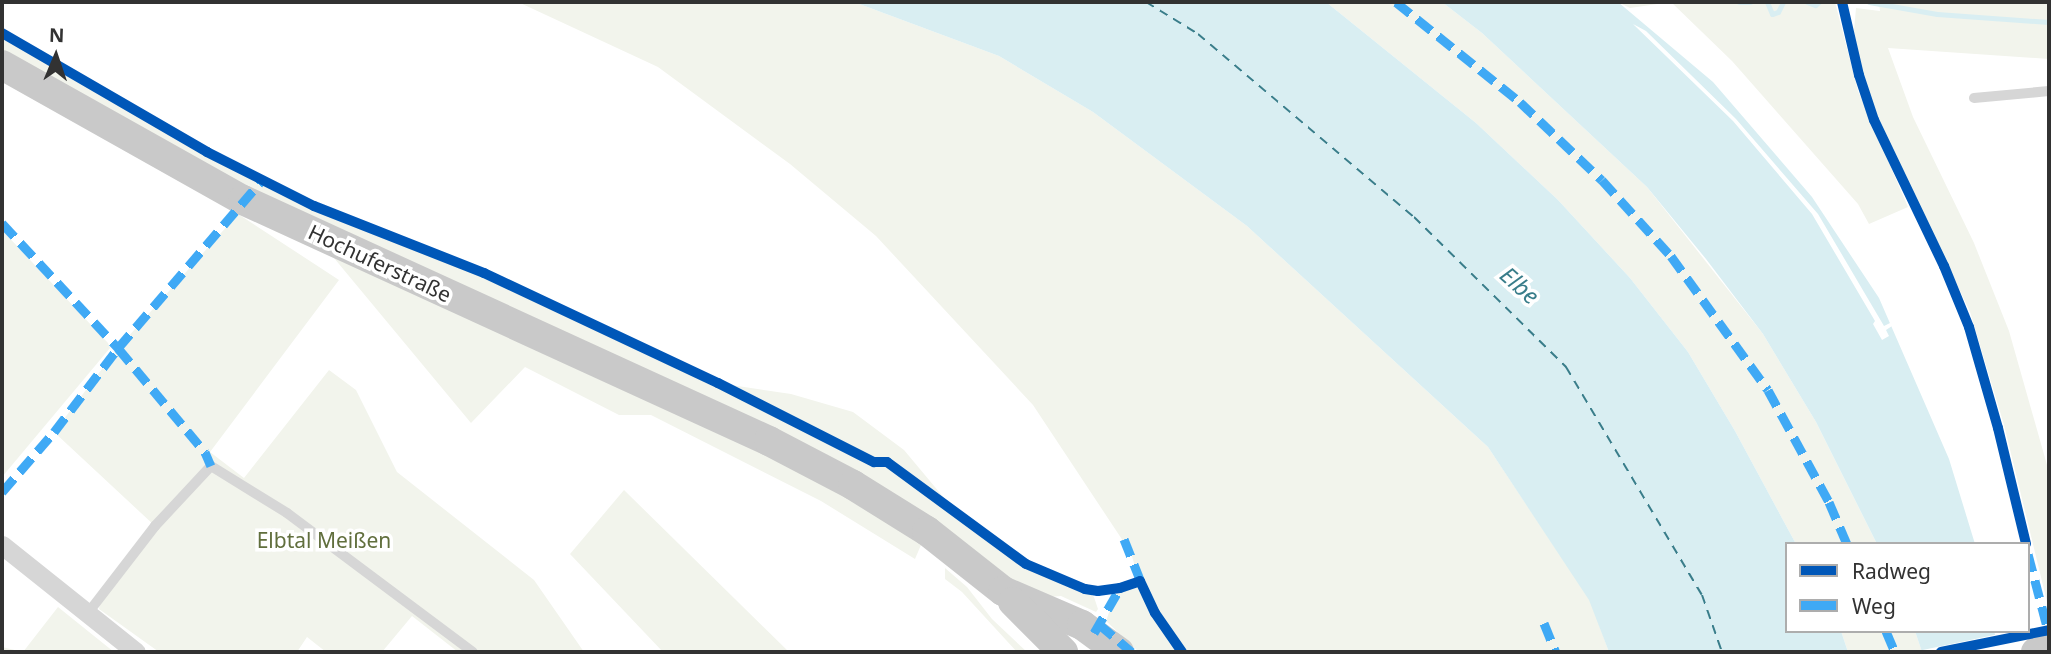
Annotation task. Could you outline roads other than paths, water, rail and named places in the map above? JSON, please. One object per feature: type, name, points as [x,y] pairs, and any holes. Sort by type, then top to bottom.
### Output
[{"type":"main road","name":"Hochuferstraße","points":[[2,65],[243,200],[769,441],[853,485],[927,531],[1003,592]]},
{"type":"main road","points":[[1003,592],[1063,652]]},
{"type":"main road","points":[[1003,592],[1082,625],[1119,652]]},
{"type":"main road","points":[[2037,652],[2049,649]]},
{"type":"street","points":[[2,545],[136,652]]},
{"type":"lane","points":[[1974,99],[2049,91]]},
{"type":"lane","points":[[88,613],[155,526],[211,466],[287,513],[473,652]]},
{"type":"water","name":"Elbe","points":[[854,2],[1326,2],[1476,123],[1558,200],[1630,278],[1688,352],[1735,431],[1795,542],[1785,542],[1785,633],[1842,633],[1848,652],[1609,652],[1589,600],[1488,447],[1247,226],[1093,112],[999,56]]},
{"type":"water","points":[[1442,2],[1618,2],[1713,82],[1812,197],[1879,298],[1949,459],[1974,542],[1876,542],[1816,422],[1763,334],[1706,259],[1647,187],[1482,33]]},
{"type":"water","points":[[1916,633],[1995,633],[2000,652],[1922,652]]},
{"type":"waterway","points":[[1739,2],[1750,2]]},
{"type":"waterway","points":[[1767,2],[1772,14],[1778,12],[1783,2]]},
{"type":"waterway","points":[[1807,2],[1815,5],[1819,2]]},
{"type":"waterway","points":[[1869,2],[1937,14],[2049,22]]},
{"type":"park label","name":"Elbtal Meißen","points":[[324,540]]}]
